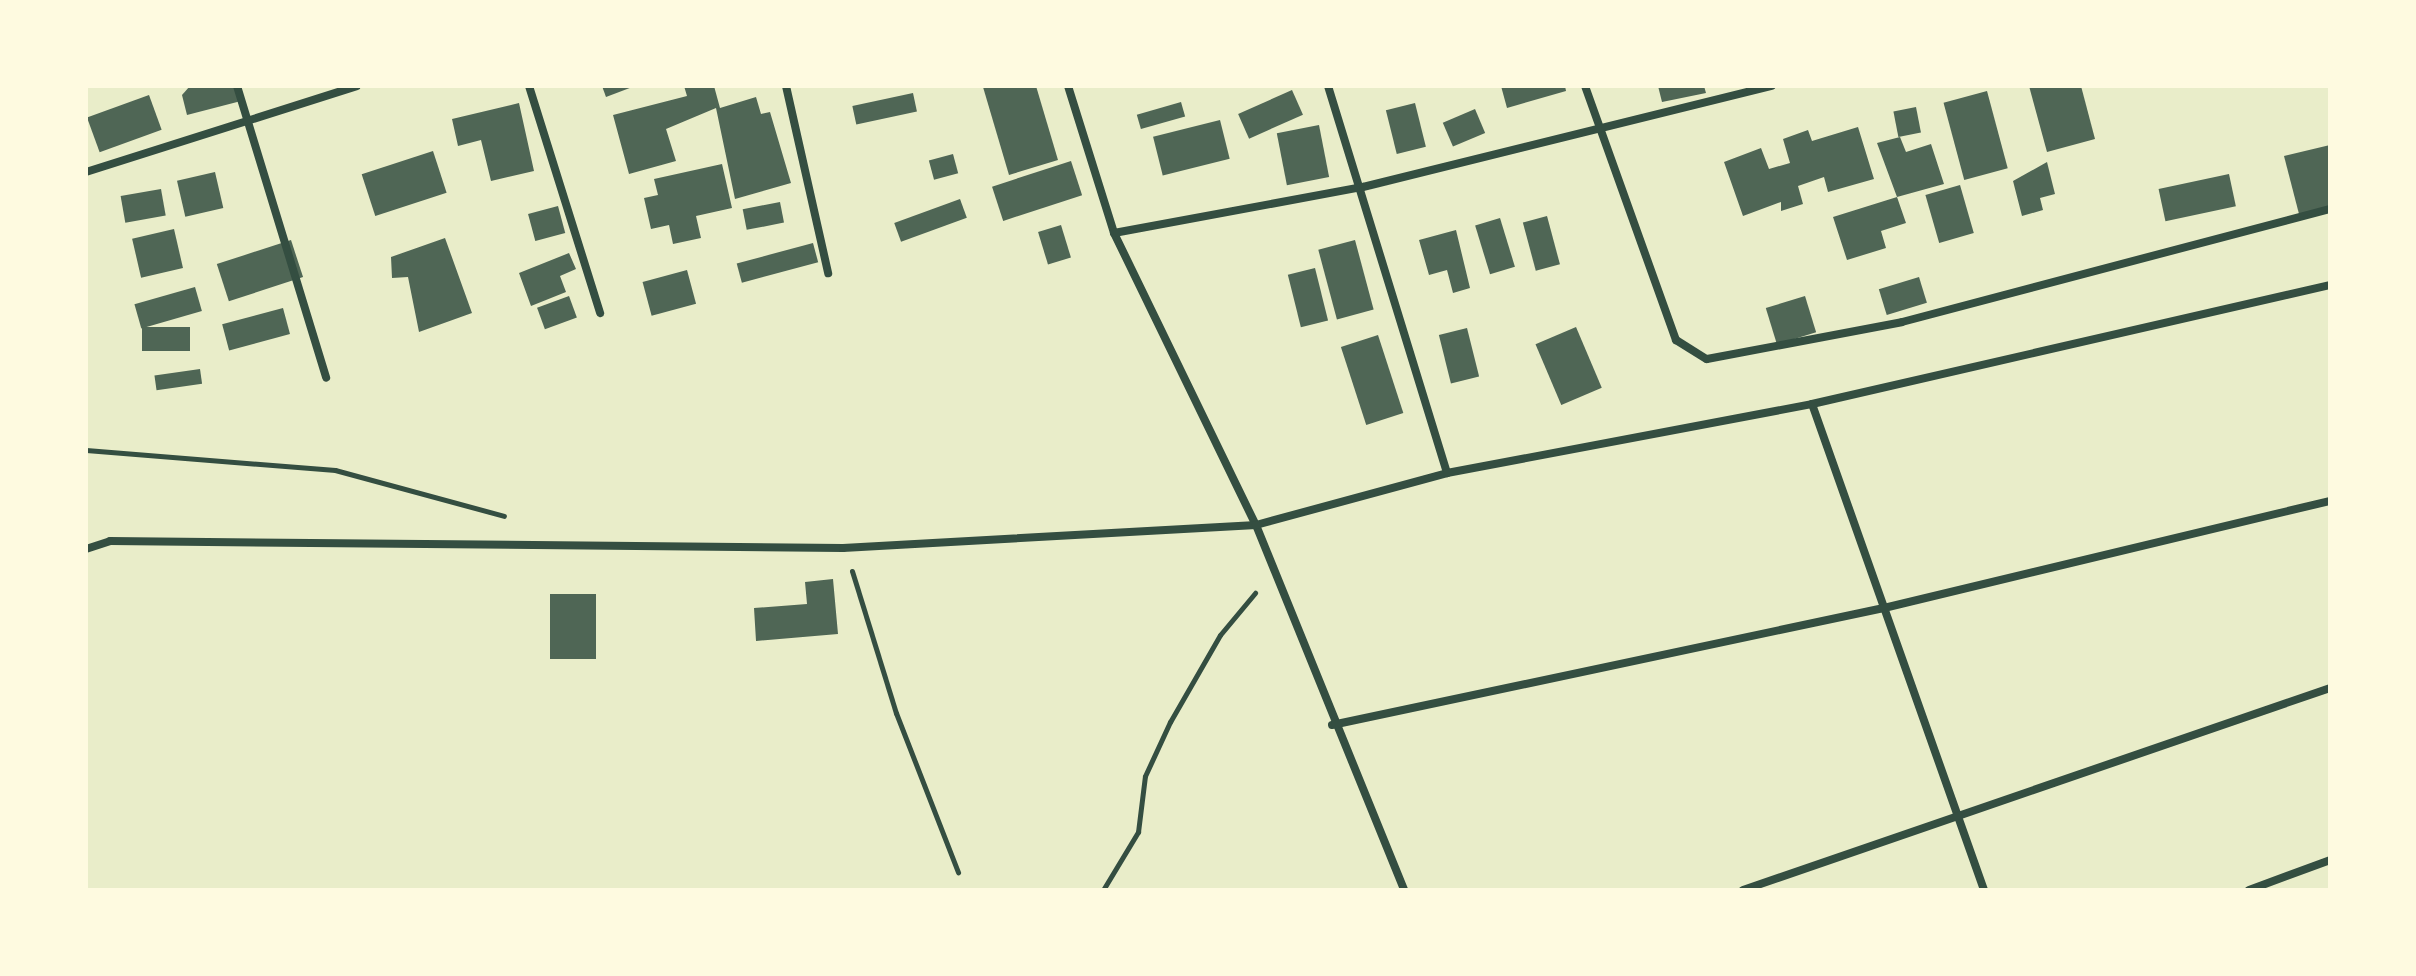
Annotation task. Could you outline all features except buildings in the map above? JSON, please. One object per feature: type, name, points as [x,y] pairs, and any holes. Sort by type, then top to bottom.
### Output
[{"type":"street","points":[[237,86],[326,378]]},
{"type":"street","points":[[86,172],[357,86]]},
{"type":"street","points":[[529,86],[600,313]]},
{"type":"street","points":[[786,86],[828,273]]},
{"type":"street","points":[[1068,86],[1114,233],[1256,525],[1332,725],[1404,890]]},
{"type":"street","points":[[1328,86],[1363,187],[1447,473]]},
{"type":"street","points":[[1585,86],[1676,340],[1707,359],[1902,322],[2330,209]]},
{"type":"street","points":[[1114,233],[1363,187],[1599,124],[1772,86]]},
{"type":"street","points":[[86,549],[110,541],[843,548],[1256,525],[1447,473],[1812,404],[2330,285]]},
{"type":"street","points":[[1812,404],[1954,814],[1984,890]]},
{"type":"street","points":[[1332,725],[1884,608],[2330,501]]},
{"type":"street","points":[[1743,890],[1954,814],[2330,688]]},
{"type":"street","points":[[2249,890],[2330,860]]},
{"type":"path","points":[[86,450],[335,470],[511,518]]},
{"type":"path","points":[[843,548],[958,872]]},
{"type":"path","points":[[1103,890],[1138,832],[1145,776],[1170,722],[1220,635],[1258,590],[1279,579]]}]
